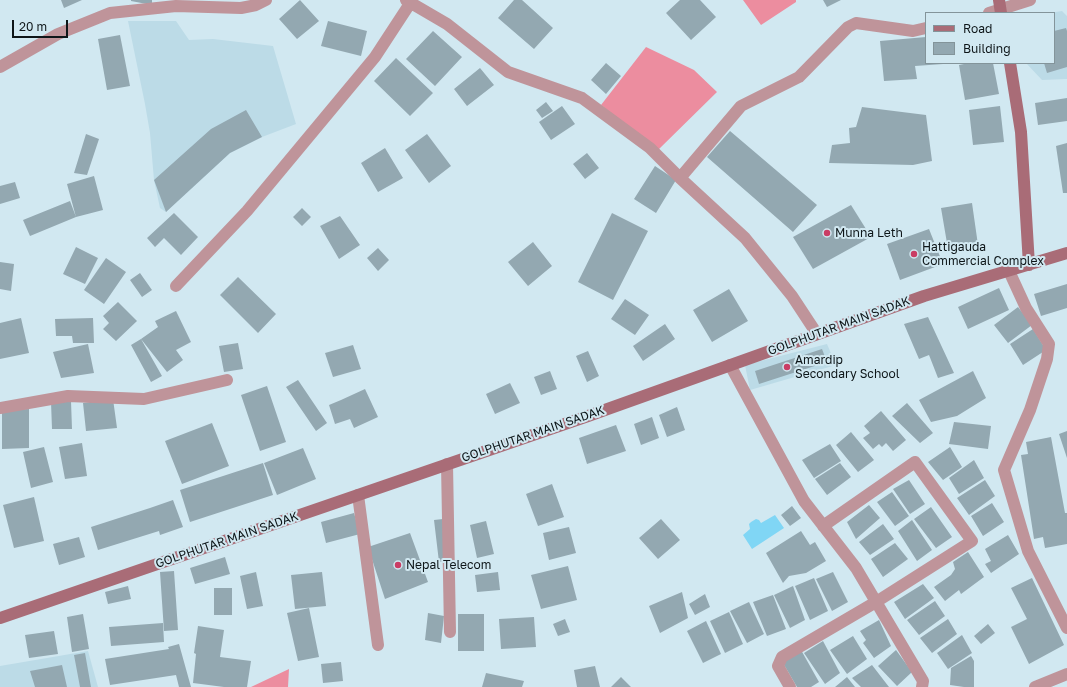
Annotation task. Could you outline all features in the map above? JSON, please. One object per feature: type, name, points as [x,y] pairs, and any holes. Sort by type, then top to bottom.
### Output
[{"type":"main road","points":[[1010,64],[1021,132],[1029,265]]},
{"type":"main road","name":"GOLPHUTAR MAIN SADAK","points":[[0,618],[581,418],[924,296],[1065,256]]},
{"type":"street","points":[[0,67],[58,34],[110,13],[176,6],[241,8],[256,5],[266,0]]},
{"type":"street","points":[[997,9],[1030,0]]},
{"type":"street","points":[[176,286],[247,211],[375,57],[408,1],[447,24],[508,72],[582,98],[650,148],[745,238],[792,296],[817,334]]},
{"type":"street","points":[[680,178],[741,106],[799,77],[848,27],[856,23],[913,31],[925,28]]},
{"type":"street","points":[[1009,271],[1026,308],[1050,344],[1047,359],[1030,410],[1004,470],[1028,551],[1067,628]]},
{"type":"street","points":[[730,365],[804,501],[856,568],[923,681],[922,687]]},
{"type":"street","points":[[0,408],[68,396],[144,398],[227,380]]},
{"type":"street","points":[[790,687],[778,666],[782,657],[876,602],[972,541],[915,462],[823,526]]},
{"type":"street","points":[[447,464],[450,632]]},
{"type":"street","points":[[358,495],[378,645]]},
{"type":"street","points":[[1035,687],[1067,674]]},
{"type":"shaded area","points":[[743,0],[796,0],[796,2],[761,25]]},
{"type":"shaded area","points":[[1062,11],[1067,16],[1067,79],[1042,80],[1027,64],[1055,64],[1055,12]]},
{"type":"shaded area","points":[[128,21],[176,21],[189,40],[213,39],[273,46],[296,124],[262,137],[230,153],[166,212],[160,208],[154,180],[150,133]]},
{"type":"shaded area","points":[[646,47],[694,70],[717,92],[658,150],[601,105]]},
{"type":"shaded area","name":"Amardip Secondary School","points":[[827,344],[836,365],[750,390],[745,365]]},
{"type":"shaded area","points":[[88,651],[98,687],[0,687],[0,666]]},
{"type":"shaded area","points":[[289,669],[288,687],[251,687]]},
{"type":"water","points":[[775,515],[784,528],[752,549],[743,535],[750,529],[749,524],[756,519],[761,523]]},
{"type":"building","points":[[61,0],[82,0],[64,8]]},
{"type":"building","points":[[152,0],[152,5],[131,1]]},
{"type":"building","points":[[300,0],[319,21],[297,39],[279,19]]},
{"type":"building","points":[[514,0],[522,0],[553,28],[534,49],[498,18]]},
{"type":"building","points":[[680,0],[700,0],[716,17],[691,40],[666,13]]},
{"type":"building","points":[[823,0],[841,0],[827,7]]},
{"type":"building","points":[[328,21],[367,31],[361,56],[321,46]]},
{"type":"building","points":[[1066,28],[1067,31],[1067,67],[1047,73],[1044,64],[1055,64],[1055,31]]},
{"type":"building","points":[[433,31],[462,57],[435,86],[406,59]]},
{"type":"building","points":[[120,35],[130,86],[107,90],[98,39]]},
{"type":"building","points":[[925,37],[925,64],[943,64],[915,66],[917,79],[884,81],[880,41]]},
{"type":"building","points":[[396,58],[433,93],[410,116],[374,81]]},
{"type":"building","points":[[606,63],[621,76],[606,94],[591,80]]},
{"type":"building","points":[[993,64],[999,94],[965,100],[959,65]]},
{"type":"building","points":[[480,68],[494,85],[467,106],[454,89]]},
{"type":"building","points":[[1067,98],[1067,121],[1038,125],[1035,103]]},
{"type":"building","points":[[546,102],[553,111],[542,118],[536,110]]},
{"type":"building","points":[[562,106],[575,124],[551,140],[539,122]]},
{"type":"building","points":[[1000,106],[1004,142],[973,145],[969,110]]},
{"type":"building","points":[[862,107],[926,115],[932,161],[913,165],[829,163],[832,145],[850,143],[849,128],[856,127]]},
{"type":"building","points":[[246,110],[262,137],[230,153],[166,212],[154,180],[211,129]]},
{"type":"building","points":[[730,131],[817,205],[793,232],[707,157]]},
{"type":"building","points":[[86,134],[99,139],[87,175],[74,173]]},
{"type":"building","points":[[427,134],[451,166],[429,183],[405,150]]},
{"type":"building","points":[[1067,143],[1067,193],[1063,193],[1056,146]]},
{"type":"building","points":[[385,148],[403,178],[378,192],[361,163]]},
{"type":"building","points":[[587,153],[599,168],[585,179],[573,164]]},
{"type":"building","points":[[655,166],[676,180],[656,213],[634,199]]},
{"type":"building","points":[[94,176],[103,210],[76,217],[67,184]]},
{"type":"building","points":[[15,182],[20,198],[0,204],[0,186]]},
{"type":"building","points":[[70,201],[76,217],[30,236],[23,220]]},
{"type":"building","points":[[972,203],[978,245],[948,249],[941,208]]},
{"type":"building","points":[[851,205],[871,237],[813,269],[793,237]]},
{"type":"building","points":[[302,208],[311,217],[302,226],[293,217]]},
{"type":"building","points":[[174,213],[198,237],[181,255],[164,238],[155,247],[147,238]]},
{"type":"building","points":[[612,213],[648,231],[613,300],[578,282]]},
{"type":"building","points":[[340,216],[360,245],[339,259],[320,226]]},
{"type":"building","name":"Hattigauda Commercial Complex","points":[[929,229],[943,264],[900,280],[887,244]]},
{"type":"building","points":[[533,242],[552,266],[528,286],[508,262]]},
{"type":"building","points":[[76,247],[98,258],[85,284],[63,274]]},
{"type":"building","points":[[378,248],[389,260],[378,271],[367,258]]},
{"type":"building","points":[[106,258],[126,272],[104,304],[84,290]]},
{"type":"building","points":[[0,262],[14,264],[11,291],[0,289]]},
{"type":"building","points":[[140,273],[152,290],[142,297],[130,280]]},
{"type":"building","points":[[238,277],[276,314],[258,333],[220,295]]},
{"type":"building","points":[[1067,284],[1067,308],[1041,316],[1034,294]]},
{"type":"building","points":[[999,288],[1009,310],[968,329],[958,307]]},
{"type":"building","points":[[729,289],[748,321],[712,342],[693,310]]},
{"type":"building","points":[[625,299],[649,315],[635,335],[611,319]]},
{"type":"building","points":[[118,302],[137,321],[116,341],[103,329],[109,323],[103,316]]},
{"type":"building","points":[[1018,307],[1032,325],[1008,343],[994,325]]},
{"type":"building","points":[[176,311],[191,342],[176,350],[183,360],[167,372],[141,339],[158,327],[155,321]]},
{"type":"building","points":[[928,317],[954,373],[938,378],[929,355],[919,359],[904,324]]},
{"type":"building","points":[[21,318],[29,353],[0,359],[0,323]]},
{"type":"building","points":[[93,318],[94,343],[73,343],[72,336],[56,336],[55,319]]},
{"type":"building","points":[[665,324],[675,339],[643,361],[633,346]]},
{"type":"building","points":[[1033,329],[1046,350],[1023,365],[1010,344]]},
{"type":"building","points":[[141,339],[162,376],[151,382],[131,345]]},
{"type":"building","points":[[238,343],[243,369],[224,372],[219,346]]},
{"type":"building","points":[[88,344],[94,373],[61,378],[53,352]]},
{"type":"building","points":[[353,345],[361,369],[333,377],[325,353]]},
{"type":"building","points":[[822,349],[827,362],[759,384],[755,371]]},
{"type":"building","points":[[588,351],[599,376],[587,382],[576,356]]},
{"type":"building","points":[[550,371],[557,389],[541,395],[534,377]]},
{"type":"building","points":[[973,371],[986,398],[957,416],[931,422],[919,400]]},
{"type":"building","points":[[298,380],[327,423],[316,431],[286,387]]},
{"type":"building","points":[[510,383],[520,403],[495,414],[486,394]]},
{"type":"building","points":[[267,386],[286,442],[260,451],[241,395]]},
{"type":"building","points":[[365,389],[378,417],[354,428],[350,419],[335,424],[329,405]]},
{"type":"building","points":[[113,399],[117,428],[86,431],[83,403]]},
{"type":"building","points":[[71,401],[72,429],[52,429],[51,402]]},
{"type":"building","points":[[907,403],[933,433],[920,443],[892,416]]},
{"type":"building","points":[[677,407],[685,430],[667,437],[659,415]]},
{"type":"building","points":[[29,409],[29,448],[2,449],[2,410]]},
{"type":"building","points":[[881,411],[906,440],[893,451],[886,443],[882,447],[879,444],[873,449],[863,438],[870,433],[864,426]]},
{"type":"building","points":[[652,417],[659,438],[641,445],[634,424]]},
{"type":"building","points":[[954,422],[991,426],[988,449],[949,444]]},
{"type":"building","points":[[212,423],[229,466],[182,484],[165,441]]},
{"type":"building","points":[[616,425],[626,451],[587,464],[579,438]]},
{"type":"building","points":[[1067,431],[1067,458],[1059,434]]},
{"type":"building","points":[[851,432],[874,460],[858,472],[836,445]]},
{"type":"building","points":[[1051,437],[1065,513],[1067,513],[1067,544],[1045,548],[1043,537],[1034,539],[1021,455],[1028,454],[1026,442]]},
{"type":"building","points":[[82,443],[87,476],[65,479],[59,447]]},
{"type":"building","points":[[830,444],[841,461],[814,478],[802,460]]},
{"type":"building","points":[[44,447],[53,482],[31,488],[23,452]]},
{"type":"building","points":[[950,447],[962,467],[943,480],[928,462]]},
{"type":"building","points":[[303,448],[316,479],[277,495],[264,463]]},
{"type":"building","points":[[974,460],[984,478],[959,494],[949,478]]},
{"type":"building","points":[[263,463],[273,495],[190,522],[180,490]]},
{"type":"building","points":[[840,463],[851,477],[827,495],[815,479]]},
{"type":"building","points":[[909,480],[925,504],[910,514],[893,489]]},
{"type":"building","points":[[985,480],[995,496],[969,515],[957,498]]},
{"type":"building","points":[[552,484],[564,517],[538,526],[526,494]]},
{"type":"building","points":[[892,492],[909,516],[895,526],[877,502]]},
{"type":"building","points":[[34,497],[44,541],[14,548],[3,505]]},
{"type":"building","points":[[173,500],[183,527],[160,535],[159,531],[98,550],[91,527]]},
{"type":"building","points":[[992,503],[1004,522],[983,536],[971,516]]},
{"type":"building","points":[[869,505],[880,518],[856,539],[847,522]]},
{"type":"building","points":[[792,506],[801,518],[790,526],[781,515]]},
{"type":"building","points":[[931,507],[952,537],[936,548],[914,519]]},
{"type":"building","points":[[354,513],[360,534],[326,543],[321,522]]},
{"type":"building","points":[[443,519],[448,561],[439,562],[434,520]]},
{"type":"building","points":[[661,519],[680,540],[658,559],[639,538]]},
{"type":"building","points":[[912,520],[932,550],[917,561],[898,531]]},
{"type":"building","points":[[486,521],[494,554],[477,558],[470,525]]},
{"type":"building","points":[[883,524],[894,539],[870,555],[859,542]]},
{"type":"building","points":[[569,527],[576,553],[549,560],[543,533]]},
{"type":"building","points":[[801,531],[810,545],[815,542],[826,561],[806,573],[789,576],[783,583],[766,553]]},
{"type":"building","name":"Nepal Telecom","points":[[410,533],[428,582],[385,599],[368,547]]},
{"type":"building","points":[[1008,535],[1019,554],[991,573],[985,564],[991,561],[985,549]]},
{"type":"building","points":[[79,537],[85,557],[59,565],[53,544]]},
{"type":"building","points":[[895,543],[908,559],[883,577],[871,559]]},
{"type":"building","points":[[968,552],[984,577],[961,594],[959,590],[945,601],[934,587],[951,575],[955,569],[953,562]]},
{"type":"building","points":[[225,557],[230,574],[195,584],[190,568]]},
{"type":"building","points":[[568,566],[577,600],[541,609],[531,575]]},
{"type":"building","points":[[174,571],[178,630],[164,631],[160,572]]},
{"type":"building","points":[[256,572],[263,606],[247,609],[240,576]]},
{"type":"building","points":[[322,572],[326,606],[295,609],[291,575]]},
{"type":"building","points":[[498,572],[500,590],[477,592],[475,575]]},
{"type":"building","points":[[833,572],[848,602],[832,611],[816,579]]},
{"type":"building","points":[[814,578],[828,611],[810,620],[795,586]]},
{"type":"building","points":[[1032,578],[1064,645],[1029,664],[1011,627],[1027,619],[1011,588]]},
{"type":"building","points":[[923,584],[934,598],[905,619],[894,602]]},
{"type":"building","points":[[128,586],[131,599],[108,604],[105,592]]},
{"type":"building","points":[[793,586],[805,620],[790,628],[774,595]]},
{"type":"building","points":[[214,588],[232,588],[232,615],[214,615]]},
{"type":"building","points":[[682,592],[688,618],[660,633],[649,606]]},
{"type":"building","points":[[705,594],[710,607],[695,615],[689,604]]},
{"type":"building","points":[[773,595],[786,629],[767,636],[753,602]]},
{"type":"building","points":[[935,601],[945,616],[919,635],[907,620]]},
{"type":"building","points":[[749,602],[764,634],[747,643],[730,611]]},
{"type":"building","points":[[309,608],[319,657],[298,661],[287,613]]},
{"type":"building","points":[[729,612],[743,644],[725,653],[710,621]]},
{"type":"building","points":[[428,613],[444,616],[441,643],[425,640]]},
{"type":"building","points":[[83,614],[89,649],[72,652],[67,617]]},
{"type":"building","points":[[458,614],[484,614],[484,651],[458,651]]},
{"type":"building","points":[[534,617],[536,647],[501,649],[499,619]]},
{"type":"building","points":[[565,619],[570,632],[558,636],[553,624]]},
{"type":"building","points":[[948,619],[957,634],[932,653],[920,638]]},
{"type":"building","points":[[879,620],[891,646],[874,658],[863,643],[866,640],[860,631]]},
{"type":"building","points":[[706,621],[721,654],[703,663],[687,631]]},
{"type":"building","points":[[163,623],[164,642],[111,646],[109,627]]},
{"type":"building","points":[[988,624],[995,633],[981,644],[974,636]]},
{"type":"building","points":[[198,626],[224,630],[220,657],[251,661],[247,687],[224,687],[193,683],[196,654],[194,653]]},
{"type":"building","points":[[54,631],[58,654],[29,658],[25,635]]},
{"type":"building","points":[[962,635],[972,653],[948,669],[937,653]]},
{"type":"building","points":[[853,636],[867,659],[847,674],[830,650]]},
{"type":"building","points":[[823,641],[840,673],[825,684],[804,653]]},
{"type":"building","points":[[179,644],[191,687],[179,687],[176,675],[110,685],[105,659],[169,649],[168,647]]},
{"type":"building","points":[[801,650],[819,682],[811,687],[797,687],[783,663]]},
{"type":"building","points":[[896,650],[912,672],[897,686],[878,666]]},
{"type":"building","points":[[85,653],[91,687],[80,687],[74,655]]},
{"type":"building","points":[[971,656],[974,661],[974,687],[950,685],[951,668]]},
{"type":"building","points":[[341,662],[343,681],[323,683],[321,664]]},
{"type":"building","points":[[62,665],[67,687],[35,687],[30,671]]},
{"type":"building","points":[[872,665],[889,687],[861,687],[852,678]]},
{"type":"building","points":[[595,666],[600,687],[577,687],[574,670]]},
{"type":"building","points":[[486,673],[524,681],[522,687],[482,687]]},
{"type":"building","points":[[621,677],[631,687],[611,687]]},
{"type":"building","points":[[847,677],[855,687],[835,687]]},
{"type":"place","name":"Munna Leth","points":[[827,233]]},
{"type":"place","name":"Hattigauda Commercial Complex","points":[[914,254]]},
{"type":"place","name":"Amardip Secondary School","points":[[787,367]]},
{"type":"place","name":"Nepal Telecom","points":[[398,565]]}]
